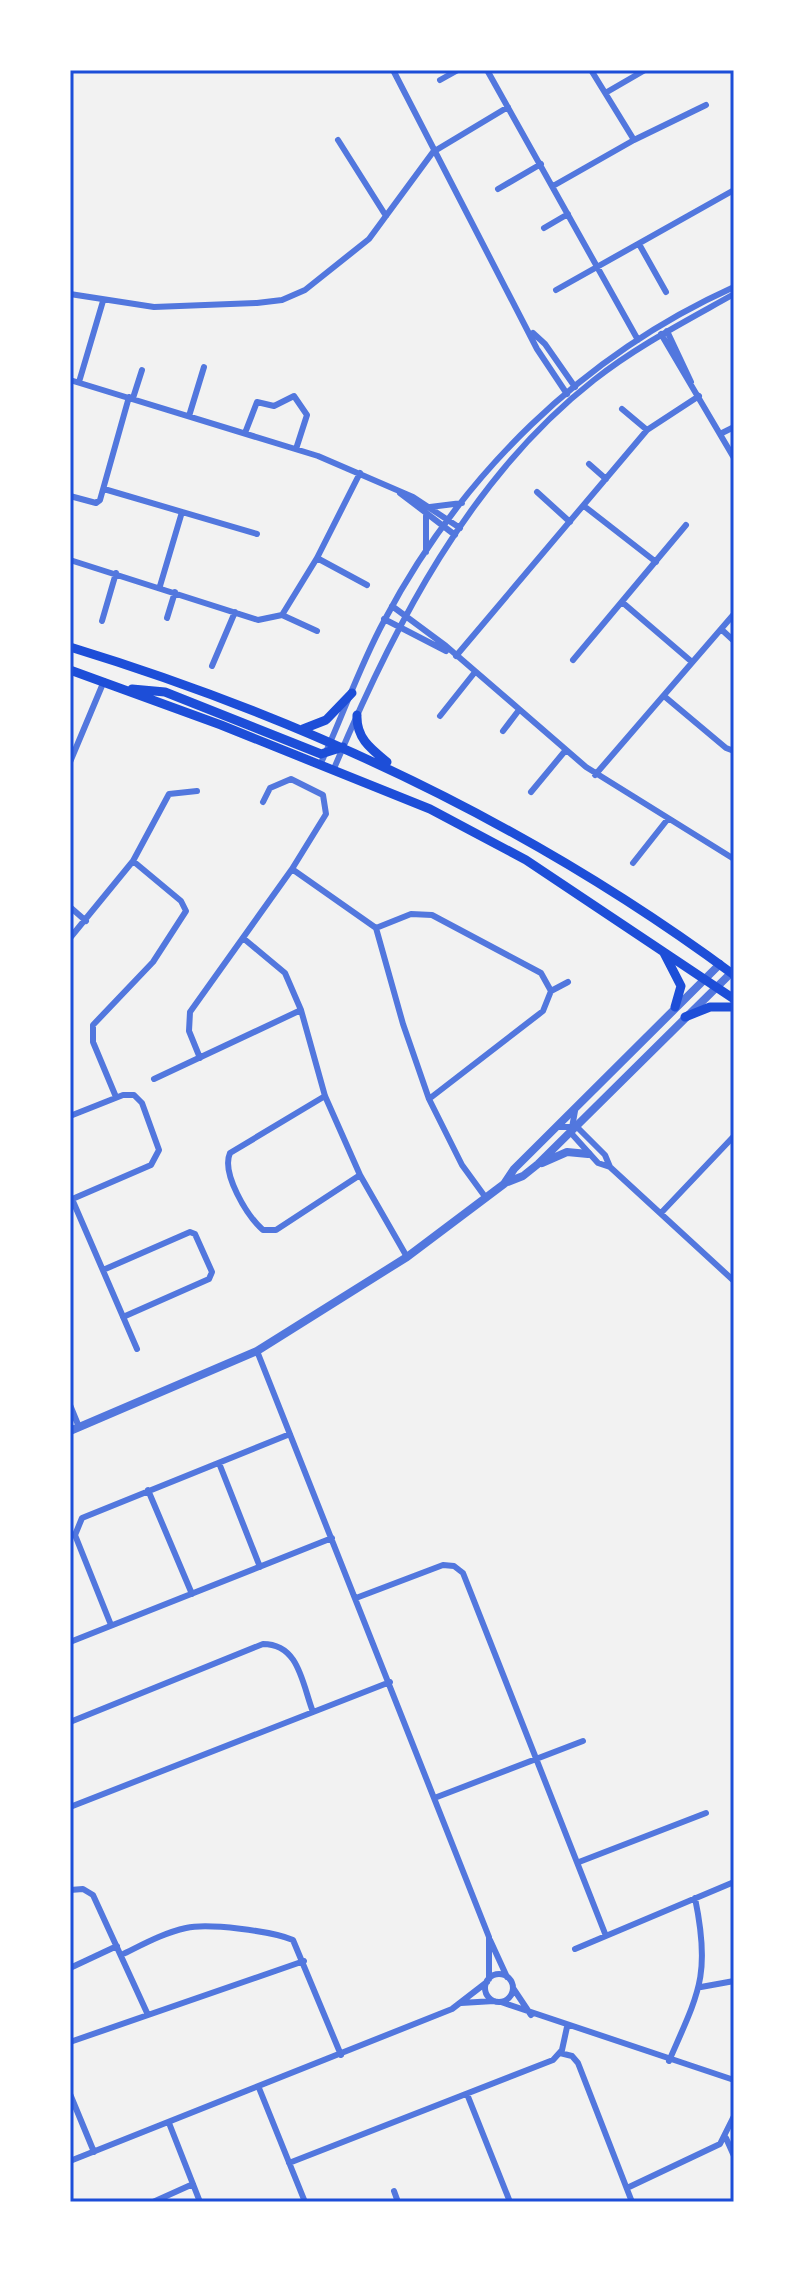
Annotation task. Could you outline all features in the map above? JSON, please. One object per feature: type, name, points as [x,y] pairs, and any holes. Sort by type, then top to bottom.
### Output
[{"type":"main road","points":[[70,647],[226,699],[396,770],[534,841],[732,974]]},
{"type":"main road","points":[[70,670],[126,689],[430,809],[526,860],[734,999]]},
{"type":"main road","points":[[126,689],[165,692],[325,754],[343,747]]},
{"type":"main road","points":[[303,729],[326,720],[352,693]]},
{"type":"main road","points":[[357,715],[364,742],[396,770]]},
{"type":"main road","points":[[663,950],[681,986],[675,1007]]},
{"type":"main road","points":[[685,1017],[710,1007],[734,1007]]},
{"type":"street","points":[[393,70],[433,152],[530,331],[571,399]]},
{"type":"street","points":[[440,80],[458,70]]},
{"type":"street","points":[[487,70],[638,340]]},
{"type":"street","points":[[591,70],[634,140]]},
{"type":"street","points":[[607,92],[645,70]]},
{"type":"street","points":[[553,186],[634,140],[706,105]]},
{"type":"street","points":[[70,294],[154,307],[282,300],[305,290],[369,239],[433,152],[508,107]]},
{"type":"street","points":[[338,140],[386,216]]},
{"type":"street","points":[[498,189],[541,164]]},
{"type":"street","points":[[556,290],[734,190]]},
{"type":"street","points":[[544,228],[568,214]]},
{"type":"street","points":[[639,244],[666,292]]},
{"type":"street","points":[[320,765],[384,619],[443,528],[508,447],[573,385],[660,326],[734,287]]},
{"type":"street","points":[[333,771],[406,617],[455,535],[512,457],[571,399],[608,369],[734,294]]},
{"type":"street","points":[[79,382],[103,301]]},
{"type":"street","points":[[660,326],[734,458]]},
{"type":"street","points":[[530,331],[545,344],[579,393]]},
{"type":"street","points":[[189,416],[204,367]]},
{"type":"street","points":[[70,496],[96,503],[100,500],[142,370]]},
{"type":"street","points":[[70,380],[296,449],[360,473],[428,506],[460,528]]},
{"type":"street","points":[[245,433],[257,402],[276,405],[294,396],[307,415],[296,449]]},
{"type":"street","points":[[456,656],[647,430],[699,396]]},
{"type":"street","points":[[622,409],[647,430]]},
{"type":"street","points":[[720,434],[734,427]]},
{"type":"street","points":[[589,464],[606,479]]},
{"type":"street","points":[[282,615],[317,558],[360,473]]},
{"type":"street","points":[[104,489],[257,534]]},
{"type":"street","points":[[537,492],[570,522]]},
{"type":"street","points":[[400,493],[426,516],[455,535]]},
{"type":"street","points":[[428,506],[462,503]]},
{"type":"street","points":[[584,506],[656,562]]},
{"type":"street","points":[[160,586],[182,512]]},
{"type":"street","points":[[425,554],[426,516]]},
{"type":"street","points":[[573,660],[686,525]]},
{"type":"street","points":[[317,558],[367,585]]},
{"type":"street","points":[[70,560],[160,586],[258,620],[282,615],[317,631]]},
{"type":"street","points":[[102,621],[116,573]]},
{"type":"street","points":[[167,618],[175,592]]},
{"type":"street","points":[[622,602],[692,662]]},
{"type":"street","points":[[392,606],[456,656],[595,775],[734,859]]},
{"type":"street","points":[[212,666],[235,612]]},
{"type":"street","points":[[595,775],[734,614]]},
{"type":"street","points":[[384,619],[456,656]]},
{"type":"street","points":[[721,629],[734,641]]},
{"type":"street","points":[[440,716],[475,672]]},
{"type":"street","points":[[71,759],[104,681]]},
{"type":"street","points":[[664,696],[726,748],[734,751]]},
{"type":"street","points":[[503,731],[519,710]]},
{"type":"street","points":[[531,792],[565,751]]},
{"type":"street","points":[[200,1058],[189,1031],[190,1012],[292,869],[326,814],[327,803],[323,795],[291,779],[270,788],[263,802]]},
{"type":"street","points":[[70,938],[133,861],[169,794],[197,791]]},
{"type":"street","points":[[633,863],[667,820]]},
{"type":"street","points":[[116,1097],[93,1042],[93,1025],[153,962],[186,911],[181,901],[133,861]]},
{"type":"street","points":[[292,869],[376,928],[429,1099],[462,1165],[486,1198]]},
{"type":"street","points":[[70,907],[86,921]]},
{"type":"street","points":[[376,928],[411,914],[432,915],[541,973],[551,991]]},
{"type":"street","points":[[243,938],[285,973],[301,1010],[325,1096],[360,1175],[407,1257]]},
{"type":"street","points":[[504,1184],[514,1169],[720,964]]},
{"type":"street","points":[[70,1405],[74,1429],[257,1351],[407,1257],[504,1184],[523,1176],[538,1164],[732,974]]},
{"type":"street","points":[[429,1099],[543,1011],[551,991],[568,982]]},
{"type":"street","points":[[154,1079],[301,1010]]},
{"type":"street","points":[[70,1116],[128,1094],[139,1098],[158,1144],[158,1156],[151,1165],[71,1199],[137,1349]]},
{"type":"street","points":[[325,1096],[230,1153],[226,1161],[229,1172],[255,1223],[263,1230],[276,1230],[360,1175]]},
{"type":"street","points":[[575,1110],[573,1128],[588,1154],[598,1163],[610,1167],[734,1281]]},
{"type":"street","points":[[557,1128],[573,1128],[605,1155],[610,1167]]},
{"type":"street","points":[[661,1213],[734,1136]]},
{"type":"street","points":[[538,1164],[567,1152],[588,1154]]},
{"type":"street","points":[[103,1270],[190,1232],[195,1234],[211,1270],[209,1279],[123,1317]]},
{"type":"street","points":[[257,1351],[437,1797],[489,1937],[507,1977],[531,2015]]},
{"type":"street","points":[[111,1625],[75,1529],[87,1515],[290,1434]]},
{"type":"street","points":[[219,1463],[260,1567]]},
{"type":"street","points":[[148,1490],[192,1594]]},
{"type":"street","points":[[70,1642],[332,1538]]},
{"type":"street","points":[[356,1598],[437,1566],[449,1564],[460,1569],[606,1936]]},
{"type":"street","points":[[70,1722],[263,1644],[279,1644],[290,1652],[313,1712]]},
{"type":"street","points":[[70,1807],[390,1682]]},
{"type":"street","points":[[437,1797],[583,1741]]},
{"type":"street","points":[[579,1862],[706,1813]]},
{"type":"street","points":[[575,1949],[734,1882]]},
{"type":"street","points":[[70,1890],[83,1889],[93,1895],[148,2015]]},
{"type":"street","points":[[669,2061],[701,1987],[704,1953],[695,1898]]},
{"type":"street","points":[[121,1955],[167,1933],[191,1927],[279,1934],[293,1940],[341,2055]]},
{"type":"street","points":[[489,1937],[487,1995],[498,2002],[734,2080]]},
{"type":"street","points":[[70,1968],[117,1946]]},
{"type":"street","points":[[70,2042],[304,1961]]},
{"type":"street","points":[[70,2161],[341,2055],[461,2003],[498,1974],[507,1977]]},
{"type":"street","points":[[701,1987],[734,1981]]},
{"type":"street","points":[[461,2003],[498,2002],[510,1997],[513,1988]]},
{"type":"street","points":[[289,2163],[553,2060],[560,2053],[567,2027]]},
{"type":"street","points":[[560,2053],[572,2056],[578,2063],[632,2202]]},
{"type":"street","points":[[259,2088],[305,2202]]},
{"type":"street","points":[[70,2094],[94,2152]]},
{"type":"street","points":[[467,2094],[508,2202]]},
{"type":"street","points":[[627,2188],[713,2148],[726,2138],[734,2116]]},
{"type":"street","points":[[169,2123],[200,2202]]},
{"type":"street","points":[[726,2138],[734,2156]]},
{"type":"street","points":[[153,2202],[193,2184]]},
{"type":"street","points":[[394,2191],[398,2202]]}]
